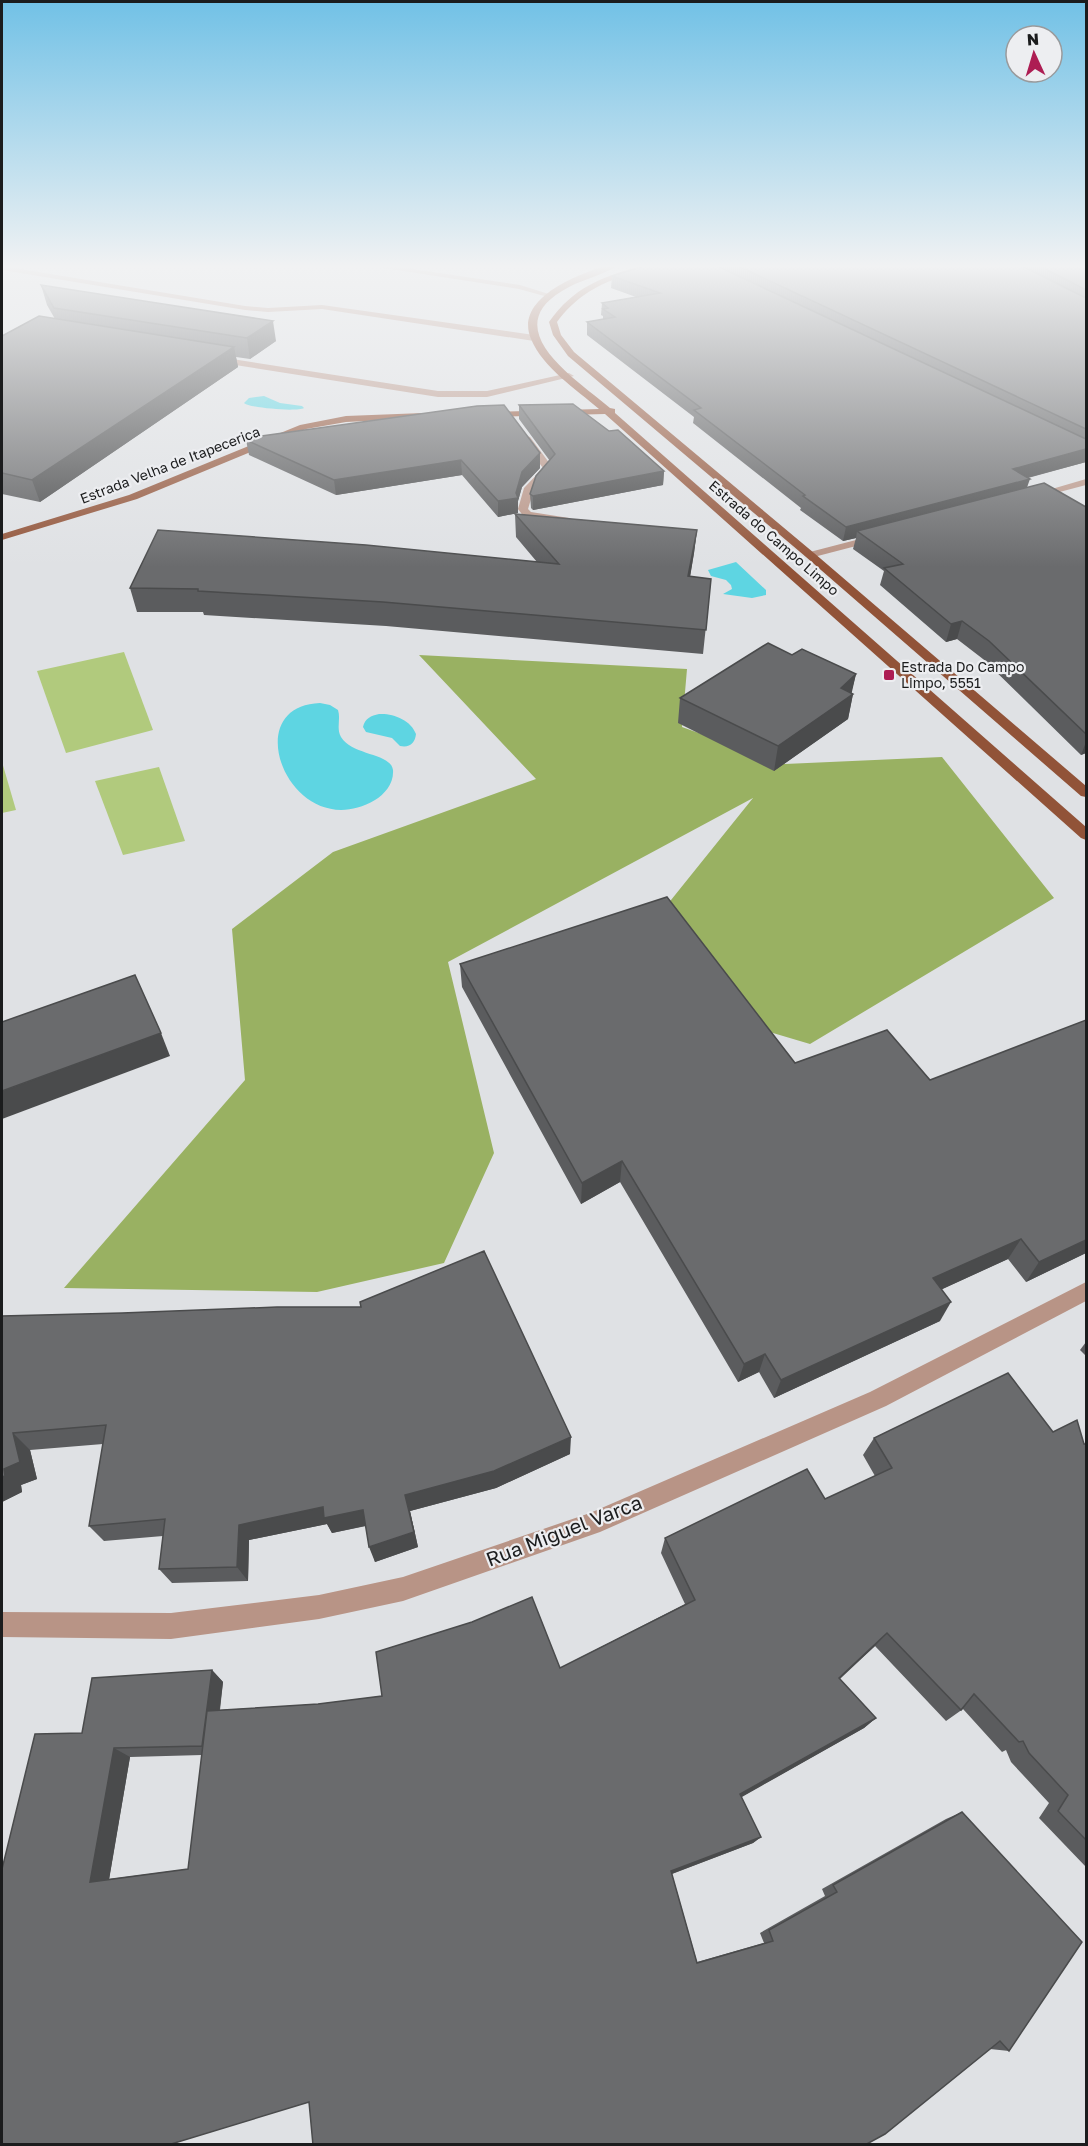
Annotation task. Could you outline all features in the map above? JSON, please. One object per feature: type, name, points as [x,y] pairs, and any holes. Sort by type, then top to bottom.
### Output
[{"type":"main road","name":"Estrada do Campo Limpo","points":[[560,366],[607,411],[1086,835]]},
{"type":"main road","name":"Estrada do Campo Limpo","points":[[585,366],[810,555],[1086,793]]},
{"type":"main road","points":[[475,415],[637,410]]},
{"type":"main road","name":"Estrada Velha de Itapecerica","points":[[2,537],[132,498],[303,427],[346,419],[431,416]]},
{"type":"street","points":[[258,366],[438,394],[487,394],[569,376]]},
{"type":"street","points":[[508,414],[548,468],[529,488],[523,509],[528,515],[572,521]]},
{"type":"street","points":[[1017,500],[1086,482]]},
{"type":"street","points":[[810,555],[890,534]]},
{"type":"street","name":"Rua Miguel Varca","points":[[2,1625],[171,1626],[319,1607],[404,1589],[592,1524],[868,1404],[1086,1291]]},
{"type":"green space","points":[[124,652],[153,730],[66,753],[37,671]]},
{"type":"green space","points":[[419,655],[687,669],[682,727],[785,764],[942,757],[1054,898],[810,1044],[753,1027],[667,905],[753,798],[448,962],[494,1153],[444,1263],[317,1292],[64,1288],[245,1080],[232,929],[333,852],[536,779]]},
{"type":"green space","points":[[2,762],[16,810],[2,813]]},
{"type":"green space","points":[[159,767],[185,841],[123,855],[95,781]]},
{"type":"water","points":[[264,396],[280,403],[304,408],[273,409],[244,403],[249,398]]},
{"type":"water","points":[[736,562],[766,590],[766,595],[752,598],[723,594],[732,589],[731,585],[726,580],[711,576],[708,570]]},
{"type":"water","points":[[320,703],[338,710],[340,734],[347,743],[391,764],[393,775],[390,784],[375,800],[346,810],[320,806],[299,791],[284,771],[278,748],[281,726],[294,710]]},
{"type":"water","points":[[379,714],[396,716],[406,721],[416,734],[413,742],[407,746],[400,746],[392,738],[366,732],[363,727],[365,721]]},
{"type":"building","points":[[2,366],[205,366],[32,480],[2,473]]},
{"type":"building","points":[[646,366],[931,366],[1086,439],[1086,449],[1013,469],[1030,479],[846,527],[694,410],[701,408]]},
{"type":"building","points":[[952,366],[1086,366],[1086,429]]},
{"type":"building","points":[[573,404],[609,431],[618,430],[664,471],[533,496],[530,494],[536,476],[555,454],[519,405]]},
{"type":"building","points":[[504,405],[540,453],[522,472],[516,493],[518,498],[498,501],[461,460],[334,480],[246,440],[254,437],[477,406]]},
{"type":"building","points":[[1044,483],[1086,507],[1086,734],[989,641],[962,621],[951,624],[884,568],[903,564],[857,531]]},
{"type":"building","points":[[515,514],[697,530],[688,576],[711,579],[706,630],[383,602],[198,591],[198,589],[130,588],[158,530],[366,545],[559,564]]},
{"type":"building","points":[[768,643],[792,655],[802,649],[856,674],[841,688],[853,694],[778,746],[680,698]]},
{"type":"building","points":[[667,897],[795,1063],[887,1030],[930,1080],[1086,1020],[1086,1240],[1039,1262],[1021,1239],[933,1278],[951,1302],[781,1380],[765,1354],[744,1364],[622,1161],[582,1183],[460,964]]},
{"type":"building","points":[[135,975],[161,1033],[2,1091],[2,1022]]},
{"type":"building","points":[[484,1251],[571,1437],[494,1471],[405,1495],[414,1532],[369,1547],[363,1510],[324,1518],[323,1507],[239,1525],[237,1567],[159,1569],[165,1519],[89,1526],[106,1425],[13,1433],[20,1462],[4,1469],[5,1476],[2,1477],[2,1316],[277,1307],[361,1307],[360,1302]]},
{"type":"building","points":[[1008,1373],[1053,1432],[1077,1420],[1084,1444],[1086,1444],[1086,1840],[1058,1811],[1068,1795],[1029,1753],[1023,1741],[1019,1742],[974,1694],[961,1710],[887,1633],[839,1678],[876,1718],[740,1794],[761,1837],[671,1871],[697,1963],[773,1941],[769,1930],[837,1892],[833,1885],[962,1812],[1082,1942],[1009,2051],[1000,2041],[885,2134],[865,2145],[313,2145],[309,2102],[168,2145],[2,2145],[2,1869],[35,1734],[82,1733],[92,1678],[212,1670],[202,1746],[114,1748],[90,1882],[188,1869],[207,1711],[318,1704],[382,1696],[376,1652],[472,1622],[532,1597],[560,1668],[695,1600],[665,1538],[807,1469],[825,1499],[892,1468],[874,1438]]},
{"type":"place","name":"Estrada Do Campo Limpo, 5551","points":[[889,675]]}]
